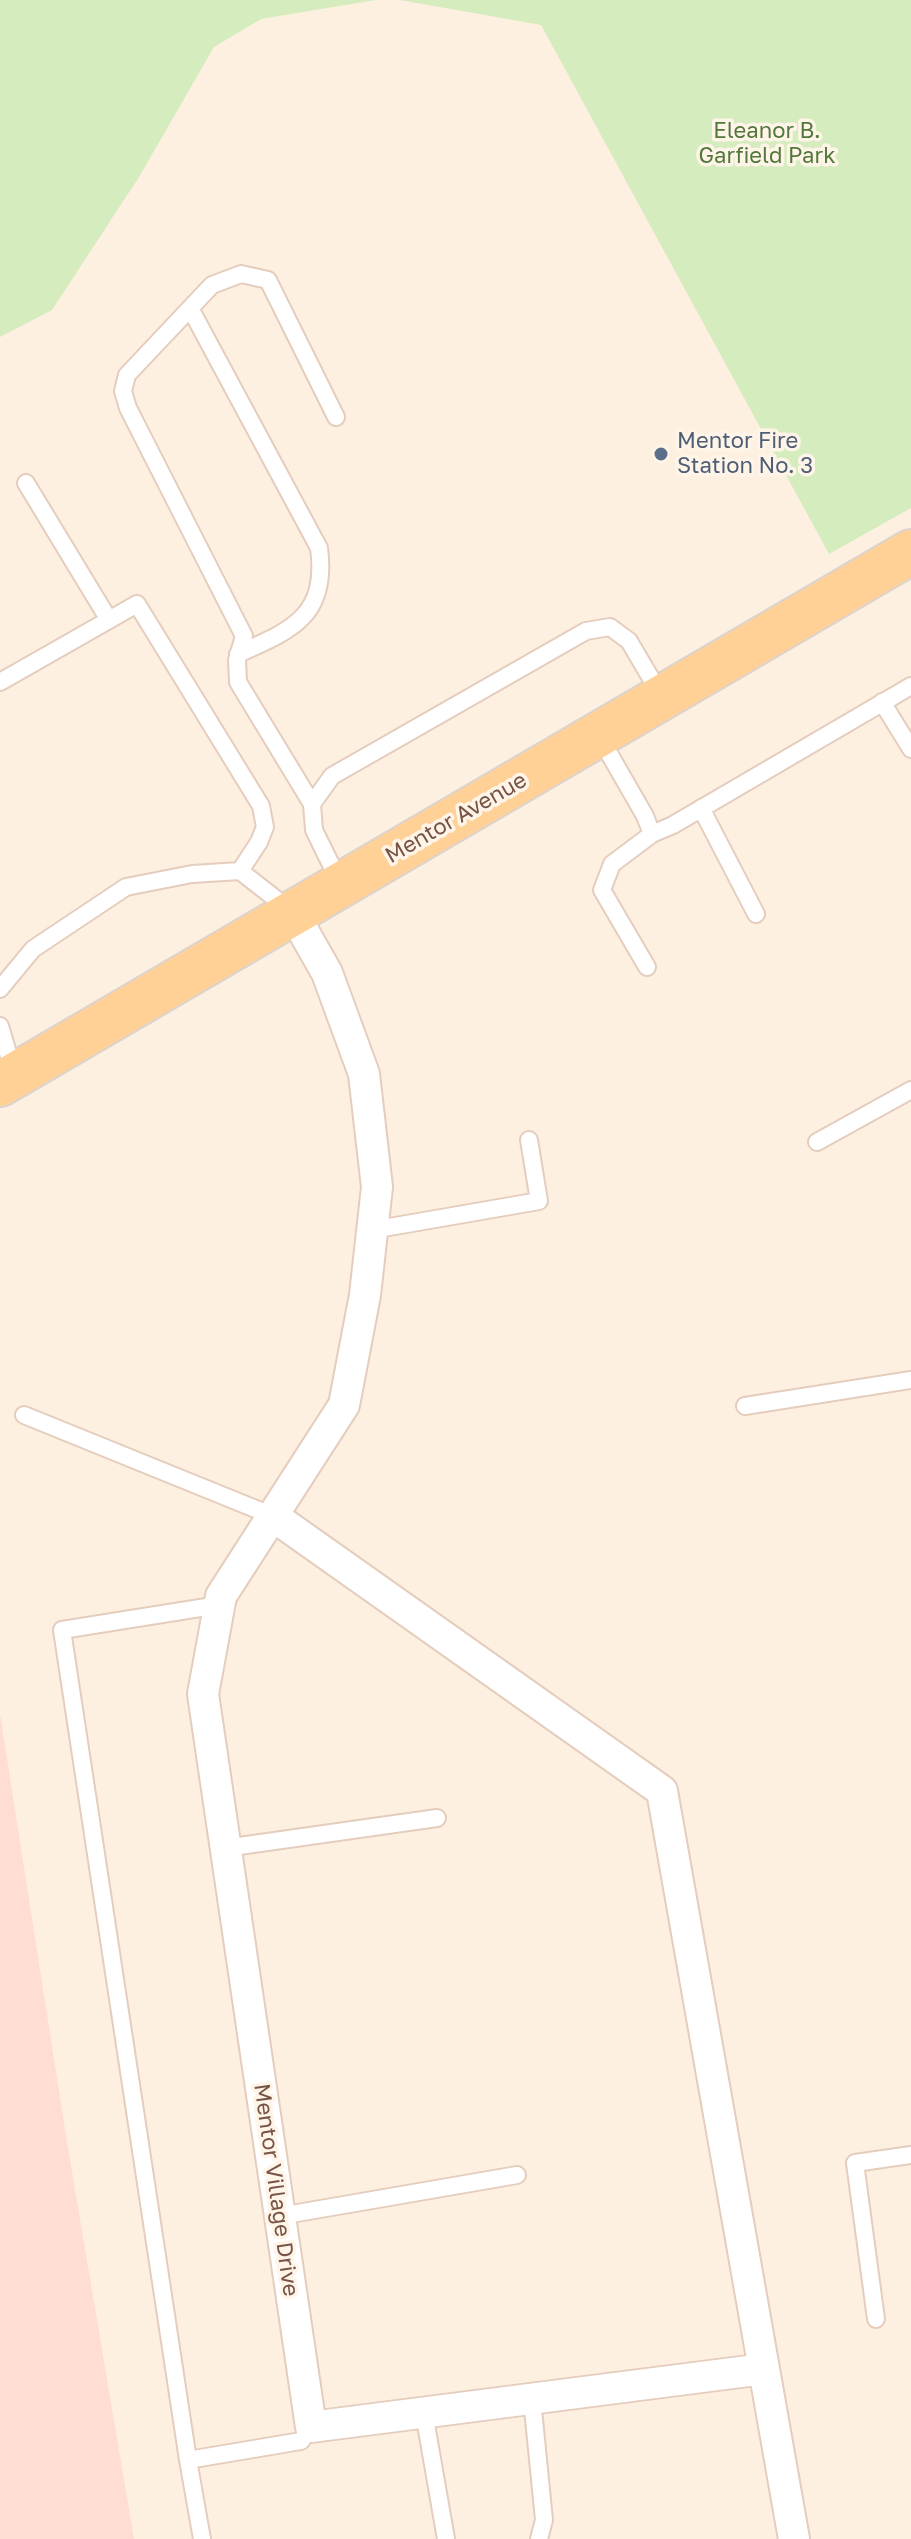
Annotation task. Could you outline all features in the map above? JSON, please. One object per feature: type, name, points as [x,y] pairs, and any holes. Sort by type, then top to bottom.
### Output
[{"type":"main road","name":"Mentor Avenue","points":[[7,1079],[911,552]]},
{"type":"street","name":"Mentor Village Drive","points":[[293,913],[327,973],[364,1074],[377,1187],[365,1295],[344,1405],[221,1596],[203,1694],[311,2427]]},
{"type":"street","points":[[273,1516],[662,1791],[794,2539]]},
{"type":"street","points":[[311,2427],[764,2369]]},
{"type":"lane","points":[[336,417],[268,280],[241,274],[212,285],[127,375],[123,391],[128,408],[244,636],[238,654],[238,682],[312,804],[314,830],[341,885]]},
{"type":"lane","points":[[190,308],[319,548],[322,572],[312,606],[287,632],[238,654]]},
{"type":"lane","points":[[26,483],[109,620]]},
{"type":"lane","points":[[2,676],[137,604],[261,806],[265,827],[240,871]]},
{"type":"lane","points":[[312,804],[332,776],[586,631],[610,627],[629,641],[662,697]]},
{"type":"lane","points":[[647,967],[602,890],[612,864],[652,834],[911,686]]},
{"type":"lane","points":[[882,702],[911,749]]},
{"type":"lane","points":[[598,734],[652,834]]},
{"type":"lane","points":[[701,808],[756,914]]},
{"type":"lane","points":[[0,989],[33,949],[126,887],[192,874],[240,871],[293,913]]},
{"type":"lane","points":[[0,1026],[7,1079]]},
{"type":"lane","points":[[817,1142],[911,1090]]},
{"type":"lane","points":[[372,1230],[539,1201],[529,1140]]},
{"type":"lane","points":[[745,1406],[911,1380]]},
{"type":"lane","points":[[24,1415],[273,1516]]},
{"type":"lane","points":[[202,2539],[62,1630],[219,1605]]},
{"type":"lane","points":[[225,1848],[437,1818]]},
{"type":"lane","points":[[876,2319],[855,2163],[911,2155]]},
{"type":"lane","points":[[280,2216],[517,2175]]},
{"type":"lane","points":[[532,2399],[544,2520],[539,2539]]},
{"type":"lane","points":[[424,2413],[446,2539]]},
{"type":"lane","points":[[188,2460],[301,2441],[311,2427]]},
{"type":"shaded area","points":[[0,1714],[67,2142],[134,2539],[0,2539]]},
{"type":"green space","points":[[0,0],[376,0],[261,19],[214,47],[139,177],[52,310],[0,337]]},
{"type":"green space","name":"Eleanor B. Garfield Park","points":[[400,0],[911,0],[911,508],[829,554],[541,25]]},
{"type":"place","name":"Mentor Fire Station No. 3","points":[[661,454]]}]
